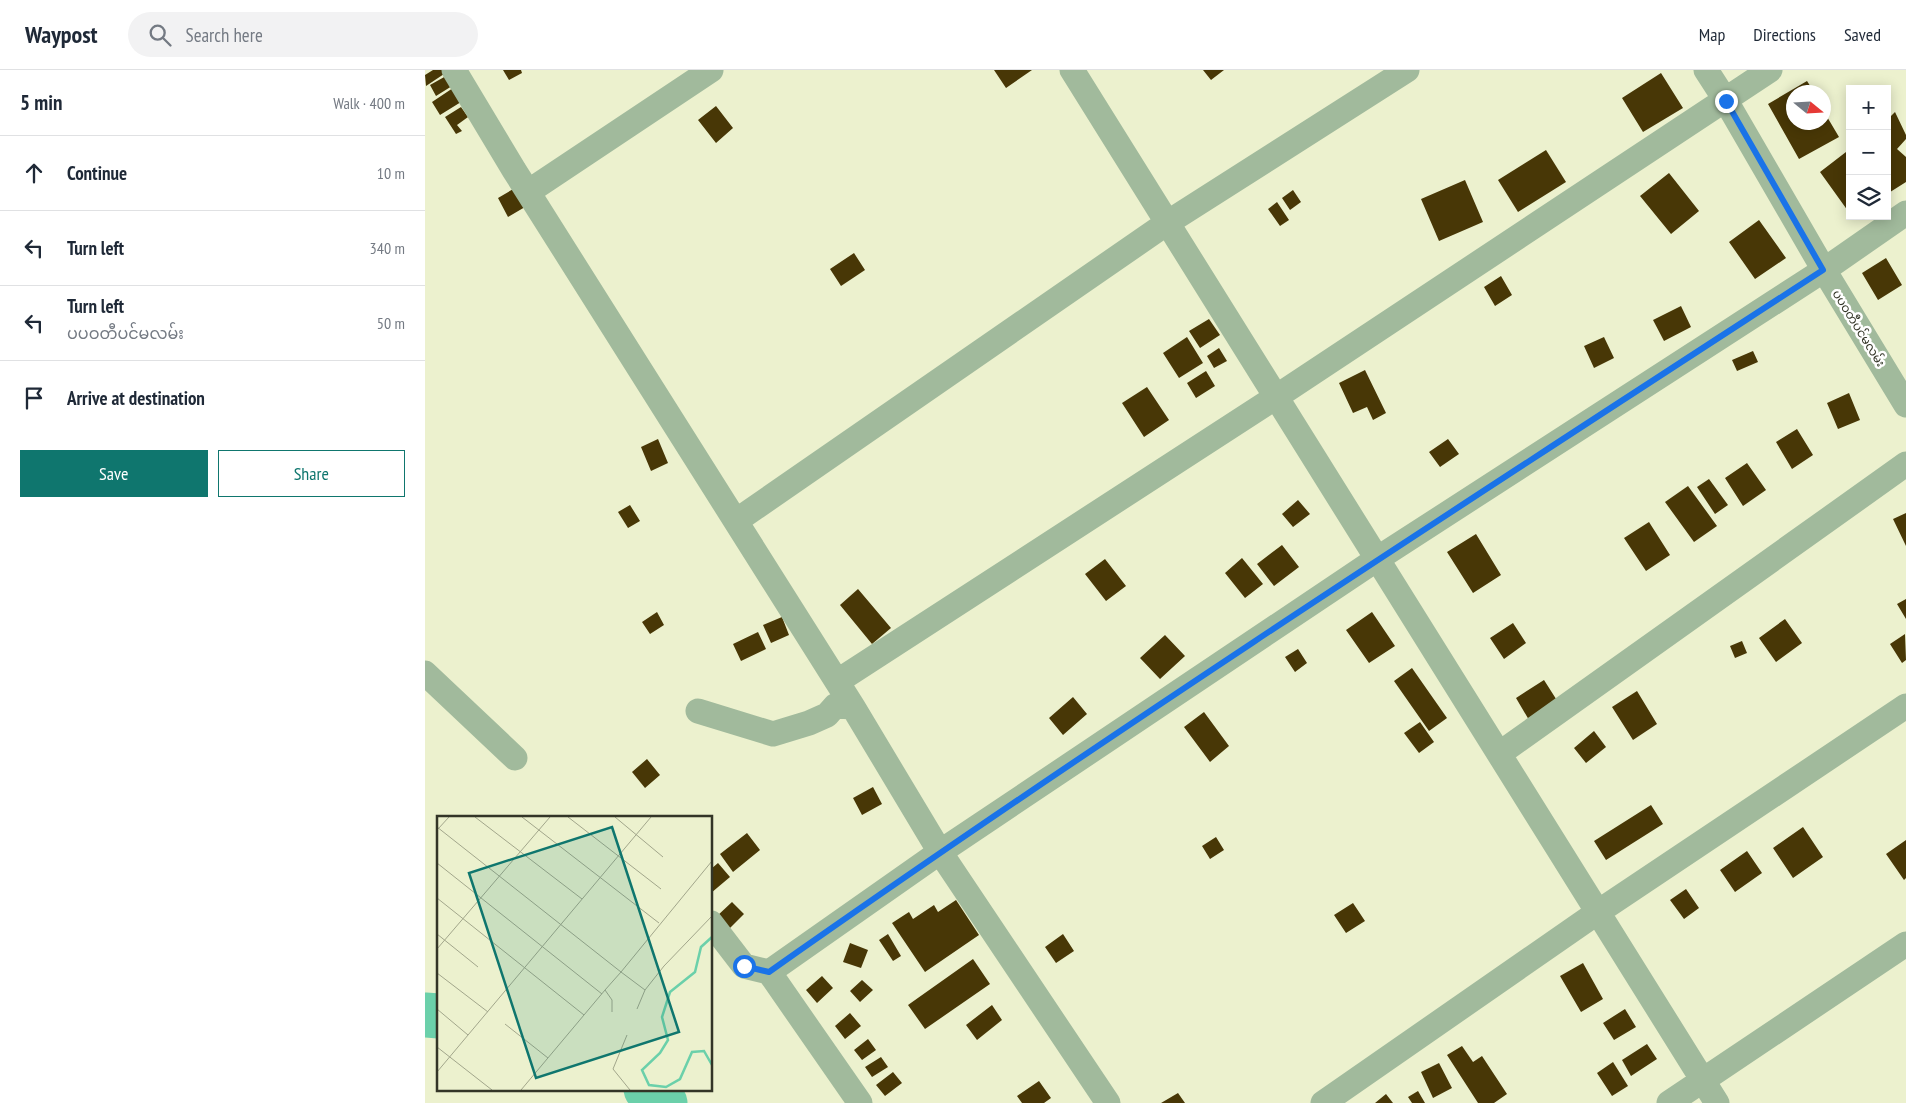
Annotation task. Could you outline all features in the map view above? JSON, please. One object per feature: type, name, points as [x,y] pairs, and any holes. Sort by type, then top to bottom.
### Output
[{"type":"street","points":[[454,70],[837,681],[940,852],[1109,1103]]},
{"type":"street","points":[[529,192],[711,70]]},
{"type":"street","points":[[1072,70],[1717,1103]]},
{"type":"street","points":[[736,521],[1167,222],[1407,70]]},
{"type":"street","name":"ပပဝတီပင်မလမ်း","points":[[1706,70],[1726,101],[1823,270],[1906,405]]},
{"type":"street","points":[[837,681],[1276,397],[1726,101],[1770,70]]},
{"type":"street","points":[[769,972],[940,852],[1377,559],[1823,270],[1906,213]]},
{"type":"street","points":[[1499,754],[1906,464]]},
{"type":"street","points":[[425,673],[515,758]]},
{"type":"street","points":[[698,711],[773,734],[809,723],[827,715],[835,706],[853,707]]},
{"type":"street","points":[[1323,1103],[1597,912],[1906,706]]},
{"type":"street","points":[[713,926],[744,966],[769,972],[860,1103]]},
{"type":"street","points":[[1669,1103],[1906,944]]},
{"type":"building","points":[[433,70],[442,70],[444,74],[426,86],[425,75]]},
{"type":"building","points":[[503,70],[521,70],[522,73],[509,80]]},
{"type":"building","points":[[994,70],[1032,70],[1006,88]]},
{"type":"building","points":[[1203,70],[1224,70],[1211,80]]},
{"type":"building","points":[[1661,73],[1683,108],[1643,132],[1622,98]]},
{"type":"building","points":[[446,76],[452,86],[436,96],[430,85]]},
{"type":"building","points":[[1807,81],[1810,85],[1800,85]]},
{"type":"building","points":[[453,88],[461,102],[440,115],[432,102]]},
{"type":"building","points":[[1786,93],[1786,130],[1831,130],[1831,124],[1839,137],[1799,159],[1768,104]]},
{"type":"building","points":[[716,106],[733,128],[716,143],[698,120]]},
{"type":"building","points":[[461,107],[468,117],[457,125],[462,131],[456,134],[445,117]]},
{"type":"building","points":[[1895,112],[1906,135],[1906,139],[1897,149],[1906,157],[1906,182],[1891,191],[1891,130],[1891,116]]},
{"type":"building","points":[[1546,150],[1566,182],[1518,212],[1498,180]]},
{"type":"building","points":[[1846,152],[1846,208],[1820,172]]},
{"type":"building","points":[[1669,173],[1699,211],[1671,234],[1640,196]]},
{"type":"building","points":[[1465,180],[1483,222],[1439,241],[1421,199]]},
{"type":"building","points":[[515,188],[525,207],[508,217],[498,198]]},
{"type":"building","points":[[1293,190],[1301,202],[1290,210],[1282,198]]},
{"type":"building","points":[[1277,202],[1289,220],[1280,226],[1268,209]]},
{"type":"building","points":[[1759,220],[1786,258],[1755,279],[1729,242]]},
{"type":"building","points":[[854,253],[865,270],[841,286],[830,269]]},
{"type":"building","points":[[1886,258],[1902,285],[1878,300],[1862,273]]},
{"type":"building","points":[[1501,276],[1512,295],[1495,306],[1484,287]]},
{"type":"building","points":[[1681,306],[1691,327],[1664,341],[1653,320]]},
{"type":"building","points":[[1209,319],[1220,335],[1200,348],[1189,331]]},
{"type":"building","points":[[1187,337],[1203,363],[1179,378],[1163,353]]},
{"type":"building","points":[[1604,337],[1614,358],[1594,368],[1584,346]]},
{"type":"building","points":[[1219,348],[1227,361],[1214,368],[1207,356]]},
{"type":"building","points":[[1753,351],[1758,362],[1737,371],[1732,360]]},
{"type":"building","points":[[1365,370],[1386,413],[1373,420],[1367,407],[1353,413],[1339,383]]},
{"type":"building","points":[[1206,371],[1215,386],[1196,398],[1187,383]]},
{"type":"building","points":[[1147,387],[1169,420],[1144,437],[1122,403]]},
{"type":"building","points":[[1849,393],[1860,420],[1838,429],[1827,403]]},
{"type":"building","points":[[1797,429],[1813,455],[1792,469],[1776,442]]},
{"type":"building","points":[[658,439],[668,463],[651,471],[641,447]]},
{"type":"building","points":[[1448,439],[1459,454],[1440,467],[1429,452]]},
{"type":"building","points":[[1747,463],[1766,490],[1743,506],[1725,478]]},
{"type":"building","points":[[1709,479],[1728,505],[1715,514],[1697,487]]},
{"type":"building","points":[[1688,486],[1717,526],[1694,542],[1665,502]]},
{"type":"building","points":[[1298,500],[1310,514],[1293,527],[1282,514]]},
{"type":"building","points":[[630,505],[640,521],[628,528],[618,512]]},
{"type":"building","points":[[1906,513],[1906,546],[1893,519]]},
{"type":"building","points":[[1649,522],[1670,555],[1646,571],[1624,538]]},
{"type":"building","points":[[1476,534],[1501,575],[1473,593],[1447,552]]},
{"type":"building","points":[[1282,545],[1299,567],[1274,586],[1257,564]]},
{"type":"building","points":[[1242,558],[1263,584],[1245,598],[1225,573]]},
{"type":"building","points":[[1105,559],[1126,586],[1106,601],[1085,574]]},
{"type":"building","points":[[858,589],[891,628],[872,644],[840,605]]},
{"type":"building","points":[[1906,599],[1906,619],[1897,604]]},
{"type":"building","points":[[657,612],[664,625],[650,634],[642,622]]},
{"type":"building","points":[[1372,612],[1395,646],[1369,663],[1346,630]]},
{"type":"building","points":[[782,617],[789,635],[771,643],[763,625]]},
{"type":"building","points":[[1785,619],[1802,643],[1776,662],[1759,638]]},
{"type":"building","points":[[1513,623],[1526,643],[1504,659],[1490,638]]},
{"type":"building","points":[[758,632],[766,649],[741,661],[733,644]]},
{"type":"building","points":[[1905,634],[1906,660],[1902,663],[1890,644]]},
{"type":"building","points":[[1165,635],[1185,656],[1160,679],[1140,658]]},
{"type":"building","points":[[1742,641],[1747,653],[1735,658],[1730,646]]},
{"type":"building","points":[[1298,649],[1307,663],[1295,672],[1285,657]]},
{"type":"building","points":[[1412,668],[1447,718],[1429,731],[1394,681]]},
{"type":"building","points":[[1544,680],[1558,702],[1529,720],[1516,698]]},
{"type":"building","points":[[1637,691],[1657,724],[1633,740],[1612,707]]},
{"type":"building","points":[[1073,697],[1087,714],[1063,735],[1049,718]]},
{"type":"building","points":[[1204,712],[1229,746],[1210,762],[1184,727]]},
{"type":"building","points":[[1420,722],[1434,742],[1419,753],[1404,733]]},
{"type":"building","points":[[1594,731],[1606,747],[1586,763],[1574,748]]},
{"type":"building","points":[[647,759],[660,775],[645,788],[632,772]]},
{"type":"building","points":[[873,787],[882,804],[862,815],[853,798]]},
{"type":"building","points":[[1651,805],[1663,824],[1606,860],[1594,841]]},
{"type":"building","points":[[1803,827],[1823,857],[1793,878],[1773,848]]},
{"type":"building","points":[[747,833],[760,850],[733,872],[720,854]]},
{"type":"building","points":[[1216,837],[1224,850],[1210,859],[1202,846]]},
{"type":"building","points":[[1906,840],[1906,878],[1904,880],[1886,854]]},
{"type":"building","points":[[1747,851],[1762,873],[1735,892],[1720,870]]},
{"type":"building","points":[[718,863],[730,877],[713,891],[713,867]]},
{"type":"building","points":[[1686,889],[1699,908],[1684,919],[1670,900]]},
{"type":"building","points":[[956,900],[979,935],[925,972],[892,923],[909,912],[913,919],[934,905],[938,912]]},
{"type":"building","points":[[732,902],[744,914],[728,930],[716,917]]},
{"type":"building","points":[[1353,903],[1365,921],[1346,933],[1334,915]]},
{"type":"building","points":[[888,934],[901,956],[893,961],[879,940]]},
{"type":"building","points":[[1063,934],[1074,951],[1056,963],[1045,947]]},
{"type":"building","points":[[850,943],[868,950],[861,968],[843,962]]},
{"type":"building","points":[[973,959],[990,984],[925,1029],[908,1005]]},
{"type":"building","points":[[1583,963],[1603,999],[1581,1012],[1560,976]]},
{"type":"building","points":[[822,976],[833,988],[817,1003],[806,990]]},
{"type":"building","points":[[862,980],[873,990],[860,1002],[850,991]]},
{"type":"building","points":[[992,1005],[1002,1020],[977,1040],[966,1025]]},
{"type":"building","points":[[1625,1009],[1636,1027],[1614,1040],[1603,1023]]},
{"type":"building","points":[[850,1013],[861,1026],[845,1039],[835,1026]]},
{"type":"building","points":[[868,1039],[876,1050],[862,1060],[854,1050]]},
{"type":"building","points":[[1647,1044],[1657,1059],[1631,1076],[1622,1060]]},
{"type":"building","points":[[1462,1046],[1473,1062],[1482,1056],[1507,1094],[1494,1103],[1478,1103],[1447,1055]]},
{"type":"building","points":[[881,1057],[888,1067],[872,1077],[865,1067]]},
{"type":"building","points":[[1613,1062],[1628,1086],[1612,1096],[1597,1073]]},
{"type":"building","points":[[1439,1063],[1452,1088],[1433,1098],[1421,1072]]},
{"type":"building","points":[[893,1072],[902,1083],[885,1096],[876,1085]]},
{"type":"building","points":[[1039,1081],[1051,1098],[1044,1103],[1022,1103],[1017,1096]]},
{"type":"building","points":[[1418,1091],[1425,1103],[1412,1103],[1408,1097]]},
{"type":"building","points":[[1178,1093],[1185,1103],[1161,1103]]},
{"type":"building","points":[[1386,1094],[1393,1103],[1375,1103]]},
{"type":"waterway","points":[[425,1015],[437,1016]]},
{"type":"waterway","points":[[647,1090],[665,1103]]},
{"type":"route","points":[[744,966],[769,972],[940,852],[1377,559],[1823,270],[1726,101]]}]
